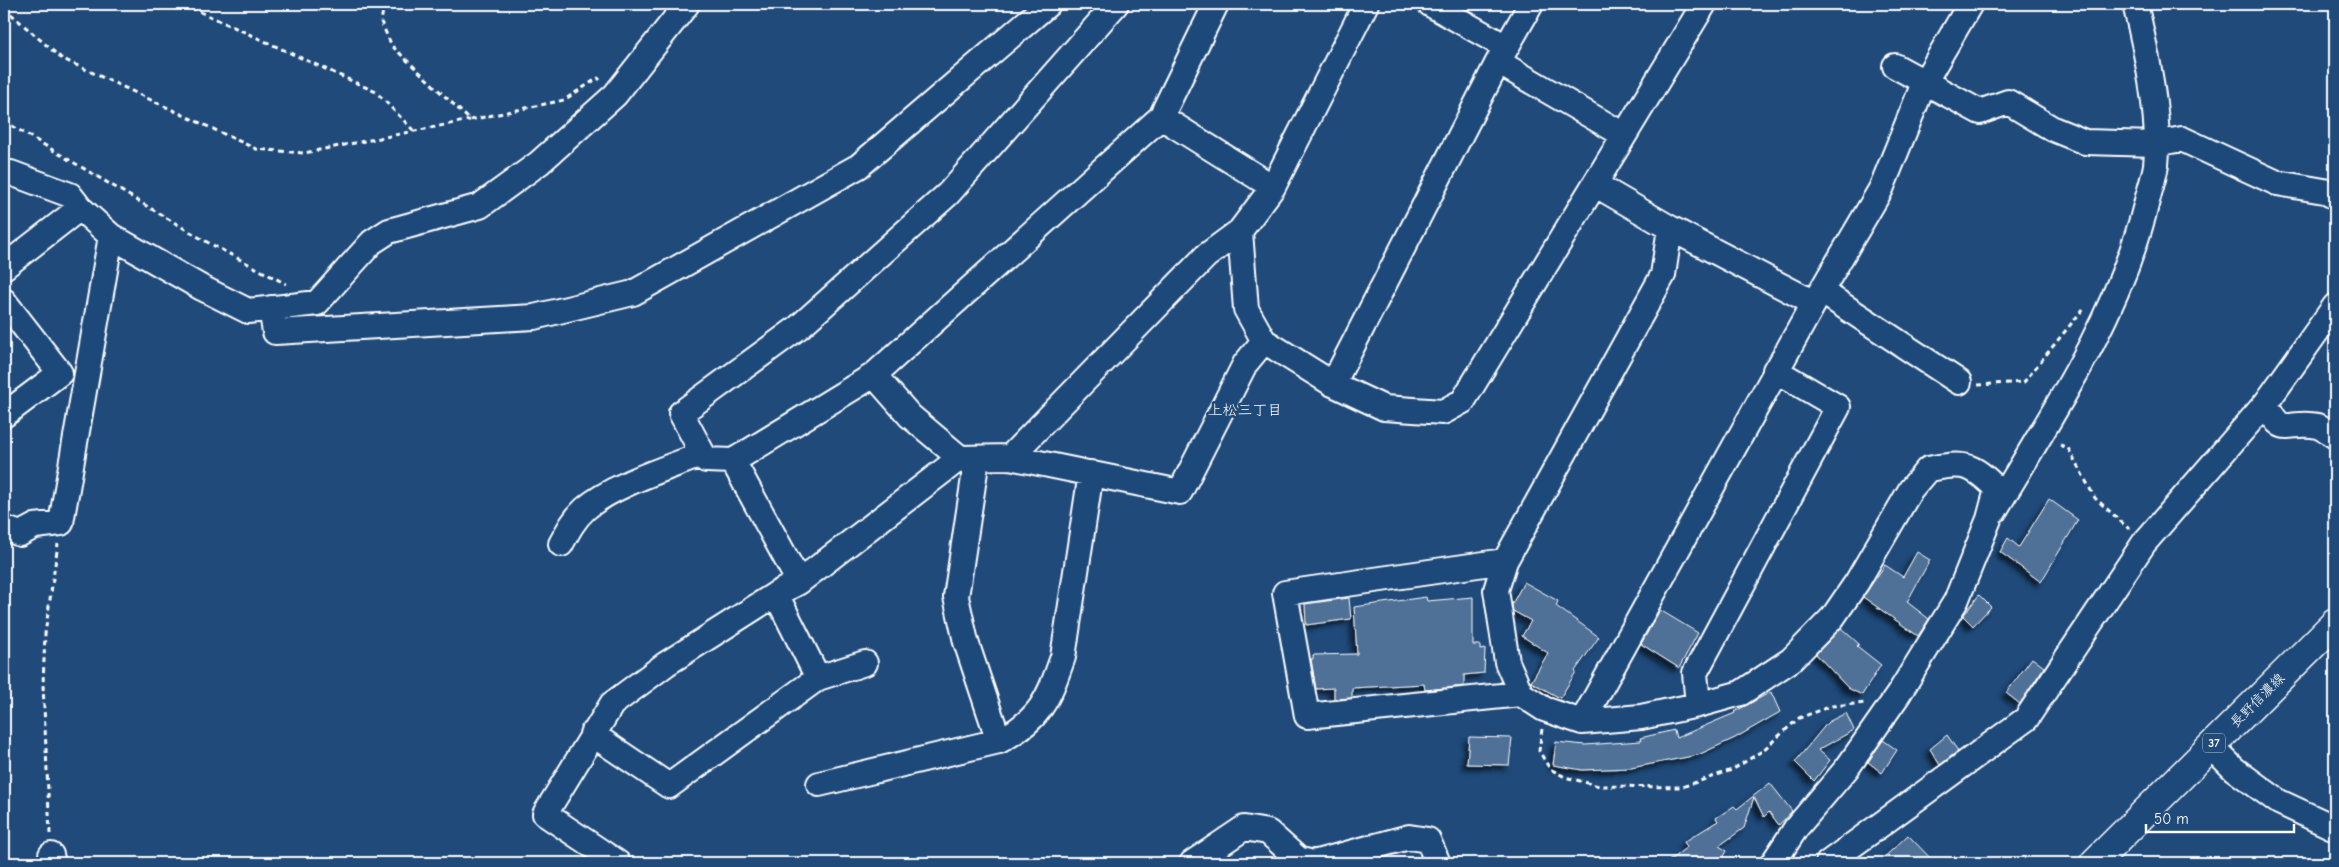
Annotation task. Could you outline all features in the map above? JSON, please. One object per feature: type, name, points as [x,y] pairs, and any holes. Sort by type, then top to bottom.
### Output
[{"type":"main road","name":"長野信濃線","points":[[2094,863],[2335,623]]},
{"type":"street","points":[[4,174],[11,174],[70,195],[80,208],[111,236],[202,288],[248,311],[316,303],[372,242],[389,231],[480,206],[539,163],[616,95],[687,4]]},
{"type":"street","points":[[271,308],[275,332],[534,318],[633,293],[859,166],[1048,4]]},
{"type":"street","points":[[1116,4],[948,194],[800,327],[680,413],[706,460],[732,461],[874,376],[1161,117],[1216,4]]},
{"type":"street","points":[[1010,457],[1206,256],[1240,231],[1273,187],[1366,4]]},
{"type":"street","points":[[1430,4],[1502,55],[1624,135]]},
{"type":"street","points":[[1333,384],[1502,55],[1531,4]]},
{"type":"street","points":[[1240,231],[1246,309],[1264,341],[1333,384],[1384,408],[1443,412],[1463,401],[1510,320],[1596,185],[1624,135],[1704,4]]},
{"type":"street","points":[[1582,722],[1775,370],[1881,189],[1924,83],[1970,4]]},
{"type":"street","points":[[1773,863],[1796,828],[1847,768],[1889,708],[1956,601],[1990,519],[2070,384],[2111,307],[2138,236],[2156,165],[2155,116],[2145,43],[2135,4]]},
{"type":"street","points":[[1895,66],[1980,112],[2008,102],[2053,129],[2084,142],[2155,144],[2182,139],[2277,183],[2324,191],[2335,197]]},
{"type":"street","points":[[1161,117],[1273,187]]},
{"type":"street","points":[[1596,185],[1670,228],[1817,297],[1959,382]]},
{"type":"street","points":[[4,267],[80,208]]},
{"type":"street","points":[[1670,228],[1663,275],[1505,561],[1496,590],[1507,662],[1521,694],[1544,709],[1582,722],[1641,717],[1698,705],[1741,693],[1791,660],[1834,617],[1858,582],[1911,489],[1928,469],[1959,464],[1982,474],[1997,489],[1990,519]]},
{"type":"street","points":[[4,528],[20,534],[35,526],[61,523],[111,236]]},
{"type":"street","points":[[4,301],[60,374],[4,415]]},
{"type":"street","points":[[1828,863],[2026,719],[2064,665],[2144,542],[2266,403],[2335,306]]},
{"type":"street","points":[[618,863],[545,814],[612,704],[666,664],[776,594],[799,582],[969,458],[1010,457],[1180,492],[1245,364],[1264,341]]},
{"type":"street","points":[[1698,705],[1695,673],[1838,407],[1775,370]]},
{"type":"street","points":[[874,376],[910,416],[969,458]]},
{"type":"street","points":[[2266,403],[2274,420],[2285,426],[2318,426],[2335,436]]},
{"type":"street","points":[[562,544],[571,525],[585,509],[605,496],[637,480],[703,454]]},
{"type":"street","points":[[969,458],[956,597],[966,642],[999,741]]},
{"type":"street","points":[[732,461],[799,582]]},
{"type":"street","points":[[818,784],[999,741],[1021,730],[1040,709],[1054,684],[1063,657],[1091,473]]},
{"type":"street","points":[[1505,561],[1285,593],[1307,716],[1521,694]]},
{"type":"street","points":[[776,594],[818,678]]},
{"type":"street","points":[[592,734],[669,786],[818,678],[864,663]]},
{"type":"street","points":[[2211,746],[2234,769],[2279,802],[2335,828]]},
{"type":"street","points":[[1192,863],[1244,828],[1268,832],[1298,860],[1313,863],[1409,837],[1428,840],[1438,863]]},
{"type":"path","points":[[183,4],[376,92],[414,131]]},
{"type":"path","points":[[384,4],[381,22],[392,46],[470,120]]},
{"type":"path","points":[[4,8],[61,58],[256,149],[304,153],[470,120],[564,100],[598,78],[616,95]]},
{"type":"path","points":[[4,121],[207,242],[316,303]]},
{"type":"path","points":[[1959,382],[1966,386],[2024,382],[2086,305]]},
{"type":"path","points":[[2056,443],[2068,448],[2095,498],[2144,542]]},
{"type":"path","points":[[52,859],[43,685],[45,634],[61,523]]},
{"type":"path","points":[[1544,709],[1539,751],[1550,769],[1565,777],[1599,786],[1682,787],[1732,770],[1762,751],[1799,718],[1832,706],[1862,703],[1889,708]]},
{"type":"building","points":[[2049,499],[2078,520],[2041,582],[2000,552],[2008,538],[2019,547]]},
{"type":"building","points":[[1917,552],[1930,560],[1907,602],[1929,619],[1918,636],[1863,597],[1885,565],[1903,577]]},
{"type":"building","points":[[1524,582],[1558,601],[1556,606],[1599,637],[1575,671],[1560,698],[1531,682],[1548,653],[1522,636],[1531,621],[1513,611],[1512,604]]},
{"type":"building","points":[[1979,595],[1991,607],[1973,626],[1963,616]]},
{"type":"building","points":[[1426,597],[1427,601],[1473,597],[1473,645],[1480,645],[1480,650],[1485,649],[1484,673],[1464,675],[1464,686],[1425,690],[1424,684],[1352,688],[1352,698],[1334,699],[1334,688],[1316,689],[1311,659],[1313,659],[1313,655],[1357,654],[1354,607]]},
{"type":"building","points":[[1349,598],[1351,619],[1306,625],[1305,604]]},
{"type":"building","points":[[1660,610],[1698,633],[1679,668],[1641,644]]},
{"type":"building","points":[[1841,628],[1859,644],[1857,646],[1881,665],[1862,695],[1848,688],[1816,654]]},
{"type":"building","points":[[2032,658],[2044,667],[2020,704],[2006,693]]},
{"type":"building","points":[[1771,692],[1780,712],[1735,738],[1698,755],[1631,768],[1582,770],[1553,765],[1556,742],[1585,745],[1641,741],[1640,738],[1674,730],[1676,738],[1735,713]]},
{"type":"building","points":[[1846,713],[1854,730],[1818,750],[1830,760],[1814,781],[1795,762],[1828,722]]},
{"type":"building","points":[[1947,735],[1958,751],[1940,765],[1930,749]]},
{"type":"building","points":[[1469,737],[1512,738],[1509,765],[1467,764]]},
{"type":"building","points":[[1883,740],[1897,750],[1882,773],[1868,762]]},
{"type":"building","points":[[1770,783],[1792,811],[1779,825],[1769,812],[1764,817],[1754,797],[1744,828],[1719,846],[1727,851],[1720,863],[1666,863],[1687,847],[1684,842],[1718,821],[1716,818],[1734,806],[1737,809]]},
{"type":"building","points":[[1908,835],[1935,863],[1878,863]]},
{"type":"district","name":"上松三丁目","points":[[1245,410]]}]
